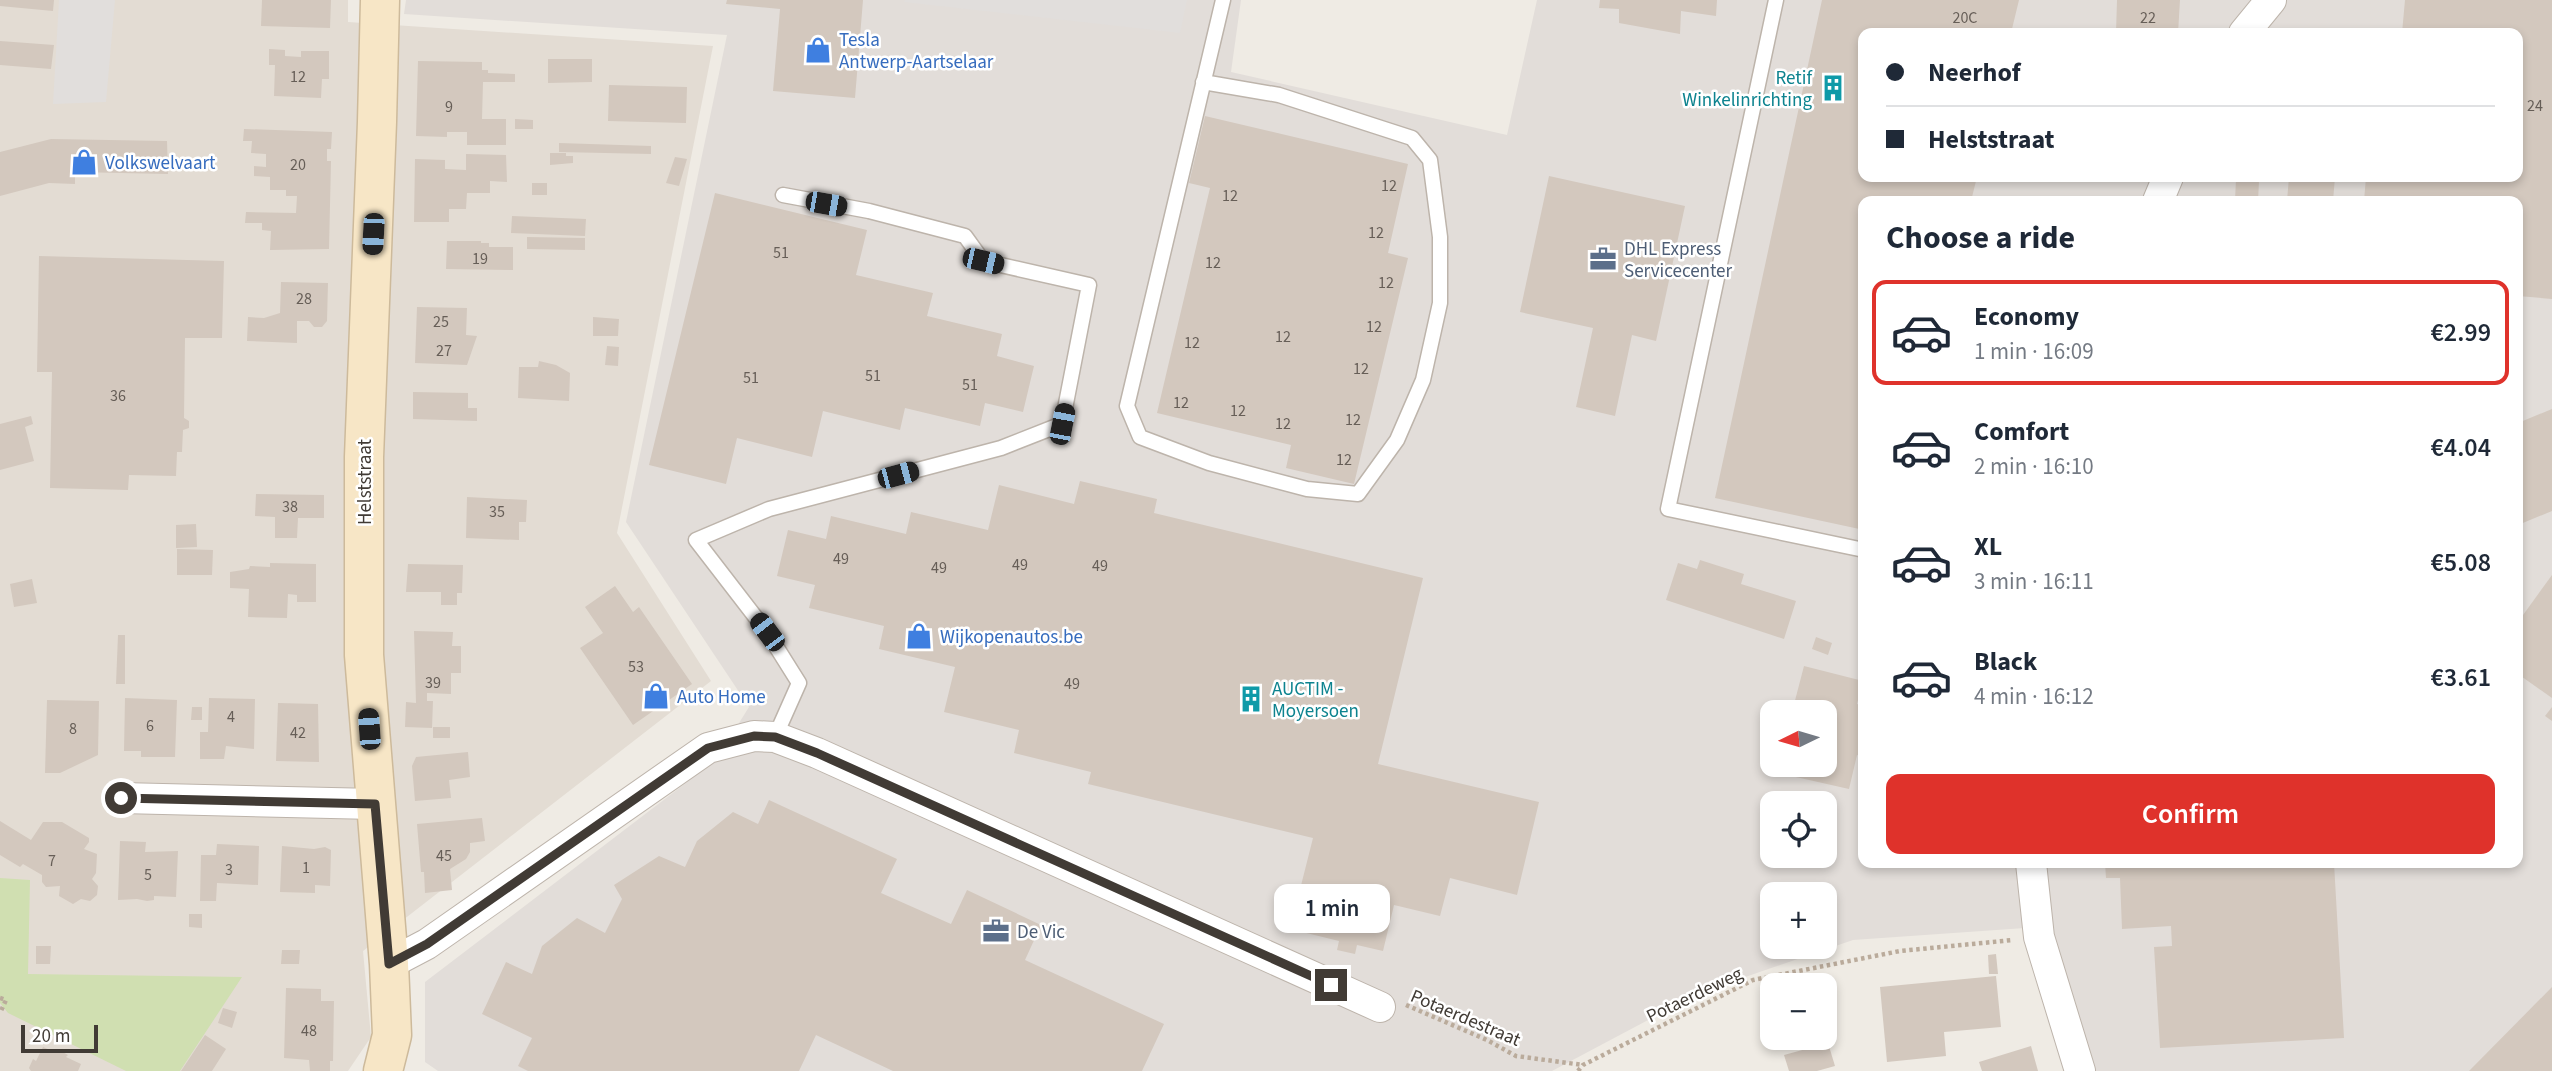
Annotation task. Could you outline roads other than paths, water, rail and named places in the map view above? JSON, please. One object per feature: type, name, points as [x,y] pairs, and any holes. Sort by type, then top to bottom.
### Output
[{"type":"street","name":"Helststraat","points":[[380,0],[363,457],[364,654],[389,964],[392,1035],[383,1071]]},
{"type":"street","points":[[2248,28],[2271,0]]},
{"type":"street","points":[[389,964],[427,944],[708,748],[754,736],[775,737],[829,759],[1380,1007]]},
{"type":"street","points":[[121,798],[375,804]]},
{"type":"street","points":[[2032,868],[2039,937],[2080,1071]]},
{"type":"lane","points":[[1203,82],[1279,95],[1412,138],[1430,160],[1440,237],[1440,303],[1423,380],[1396,440],[1358,494],[1307,489],[1209,463],[1163,446],[1140,437],[1127,406],[1203,82],[1223,0]]},
{"type":"lane","points":[[1776,0],[1668,509],[1858,549]]},
{"type":"lane","points":[[775,737],[799,683],[767,632],[696,540],[769,509],[1001,448],[1062,424],[1089,285],[983,261],[965,236],[869,211],[783,195]]},
{"type":"place","name":"Tesla Antwerp-Aartselaar","points":[[818,50]]},
{"type":"place","name":"Retif Winkelinrichting","points":[[1833,88]]},
{"type":"place","name":"Volkswelvaart","points":[[84,162]]},
{"type":"place","name":"DHL Express Servicecenter","points":[[1603,259]]},
{"type":"place","name":"Wijkopenautos.be","points":[[919,636]]},
{"type":"place","name":"Auto Home","points":[[656,696]]},
{"type":"place","name":"AUCTIM - Moyersoen","points":[[1251,699]]},
{"type":"place","name":"De Vic","points":[[996,931]]}]
